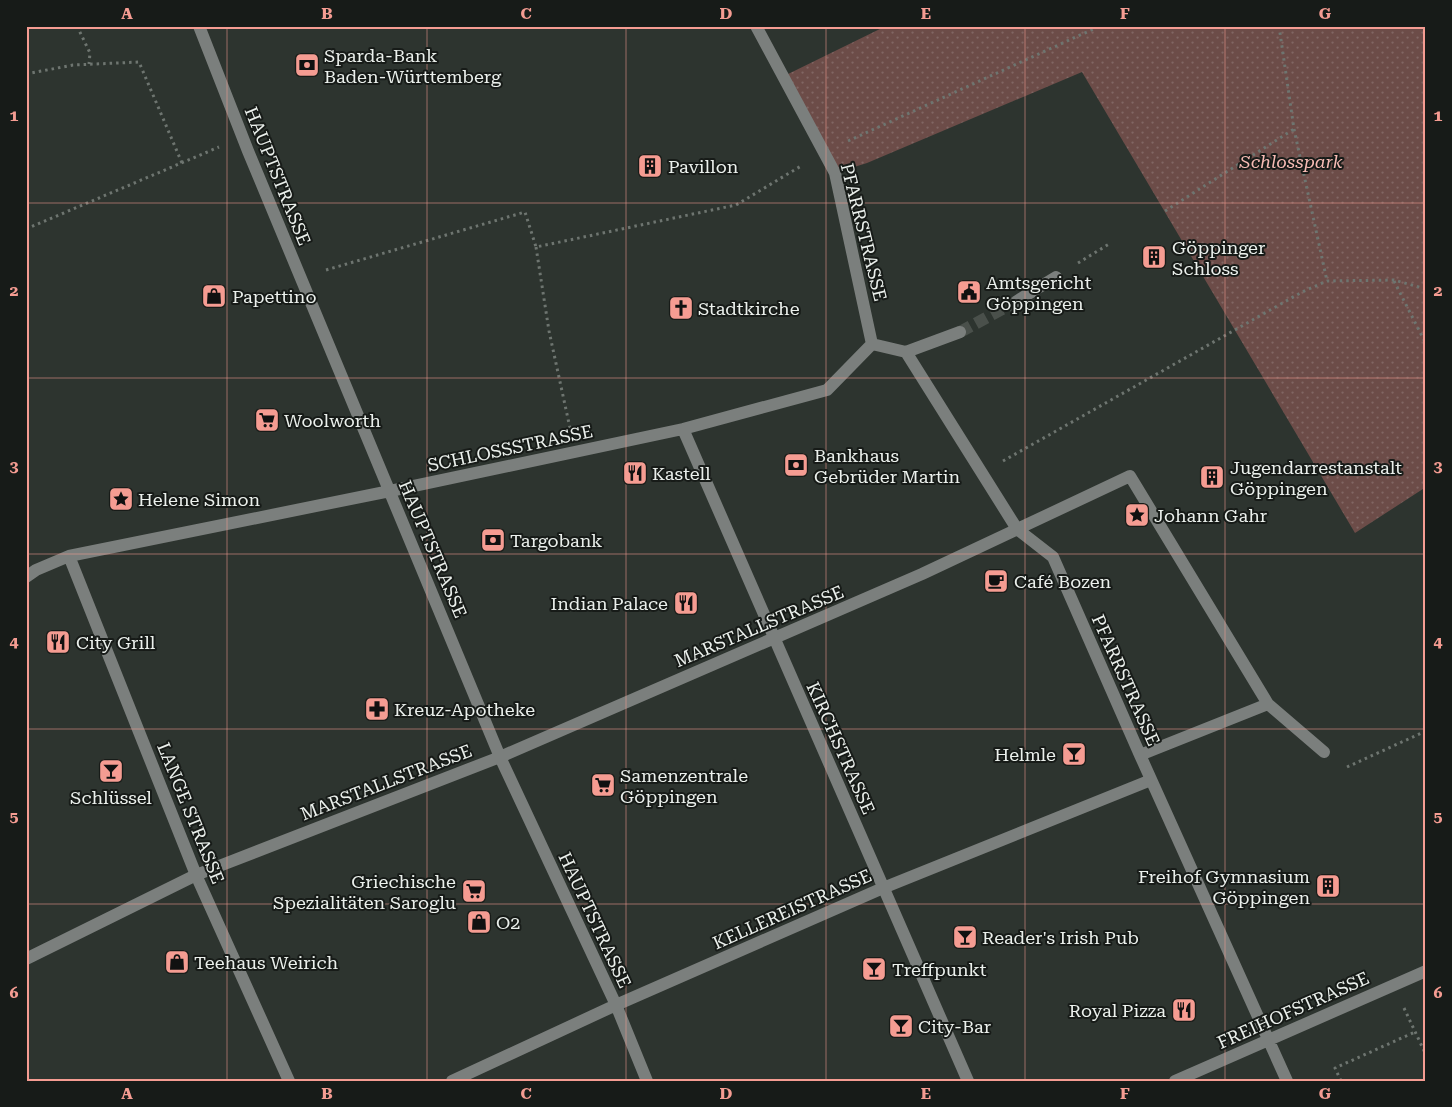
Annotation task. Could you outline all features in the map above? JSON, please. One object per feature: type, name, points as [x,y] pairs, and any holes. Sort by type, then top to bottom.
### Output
[{"type":"street","name":"HAUPTSTRASSE","points":[[199,26],[300,278],[500,757],[616,1005],[647,1081]]},
{"type":"street","name":"PFARRSTRASSE","points":[[756,26],[835,173],[872,344]]},
{"type":"street","points":[[1017,301],[1056,277]]},
{"type":"street","points":[[872,344],[906,352],[960,332]]},
{"type":"street","name":"SCHLOSSSTRASSE","points":[[26,577],[36,570],[69,556],[684,429],[827,390],[872,344]]},
{"type":"street","name":"PFARRSTRASSE","points":[[906,352],[1017,529],[1053,557],[1287,1081]]},
{"type":"street","name":"KIRCHSTRASSE","points":[[684,429],[968,1081]]},
{"type":"street","name":"MARSTALLSTRASSE","points":[[26,959],[196,875],[500,757],[922,574],[1130,476],[1268,704]]},
{"type":"street","name":"LANGE STRASSE","points":[[69,556],[196,875],[289,1081]]},
{"type":"street","points":[[1140,755],[1268,704],[1324,752]]},
{"type":"street","name":"KELLEREISTRASSE","points":[[452,1081],[616,1005],[883,888],[1151,780]]},
{"type":"street","name":"FREIHOFSTRASSE","points":[[1175,1081],[1426,971]]},
{"type":"path","points":[[77,26],[90,53],[89,64]]},
{"type":"path","points":[[536,247],[736,205],[824,152],[1100,26]]},
{"type":"path","points":[[1279,26],[1294,130],[1327,281]]},
{"type":"path","points":[[26,74],[73,65],[139,62],[182,163]]},
{"type":"path","points":[[1165,211],[1294,130]]},
{"type":"path","points":[[26,229],[243,137]]},
{"type":"path","points":[[300,278],[525,212],[536,247],[549,331],[575,452]]},
{"type":"path","points":[[1056,277],[1109,244]]},
{"type":"path","points":[[1394,280],[1426,344]]},
{"type":"path","points":[[981,473],[1302,292],[1327,281],[1394,280],[1426,288]]},
{"type":"path","points":[[1324,752],[1343,768],[1426,731]]},
{"type":"path","points":[[1394,985],[1426,1055]]},
{"type":"path","points":[[1341,1081],[1335,1068],[1415,1032]]},
{"type":"green space","name":"Schlosspark","points":[[886,26],[1426,26],[1426,487],[1355,533],[1082,72],[867,163],[835,173],[784,76]]},
{"type":"tunnel","points":[[960,332],[1017,301]]},
{"type":"place","name":"Sparda-Bank Baden-Württemberg","points":[[307,65]]},
{"type":"place","name":"Pavillon","points":[[650,166]]},
{"type":"place","name":"Göppinger Schloss","points":[[1154,257]]},
{"type":"place","name":"Amtsgericht Göppingen","points":[[969,292]]},
{"type":"place","name":"Papettino","points":[[214,296]]},
{"type":"place","name":"Stadtkirche","points":[[681,308]]},
{"type":"place","name":"Woolworth","points":[[267,420]]},
{"type":"place","name":"Bankhaus Gebrüder Martin","points":[[796,465]]},
{"type":"place","name":"Kastell","points":[[635,473]]},
{"type":"place","name":"Jugendarrestanstalt Göppingen","points":[[1212,477]]},
{"type":"place","name":"Helene Simon","points":[[121,499]]},
{"type":"place","name":"Johann Gahr","points":[[1137,515]]},
{"type":"place","name":"Targobank","points":[[493,540]]},
{"type":"place","name":"Café Bozen","points":[[996,581]]},
{"type":"place","name":"Indian Palace","points":[[686,603]]},
{"type":"place","name":"City Grill","points":[[58,642]]},
{"type":"place","name":"Kreuz-Apotheke","points":[[377,709]]},
{"type":"place","name":"Helmle","points":[[1074,754]]},
{"type":"place","name":"Schlüssel","points":[[111,771]]},
{"type":"place","name":"Samenzentrale Göppingen","points":[[603,785]]},
{"type":"place","name":"Freihof Gymnasium Göppingen","points":[[1328,886]]},
{"type":"place","name":"Griechische Spezialitäten Saroglu","points":[[474,891]]},
{"type":"place","name":"O2","points":[[479,922]]},
{"type":"place","name":"Reader's Irish Pub","points":[[965,937]]},
{"type":"place","name":"Teehaus Weirich","points":[[177,962]]},
{"type":"place","name":"Treffpunkt","points":[[874,969]]},
{"type":"place","name":"Royal Pizza","points":[[1184,1010]]},
{"type":"place","name":"City-Bar","points":[[901,1026]]}]
